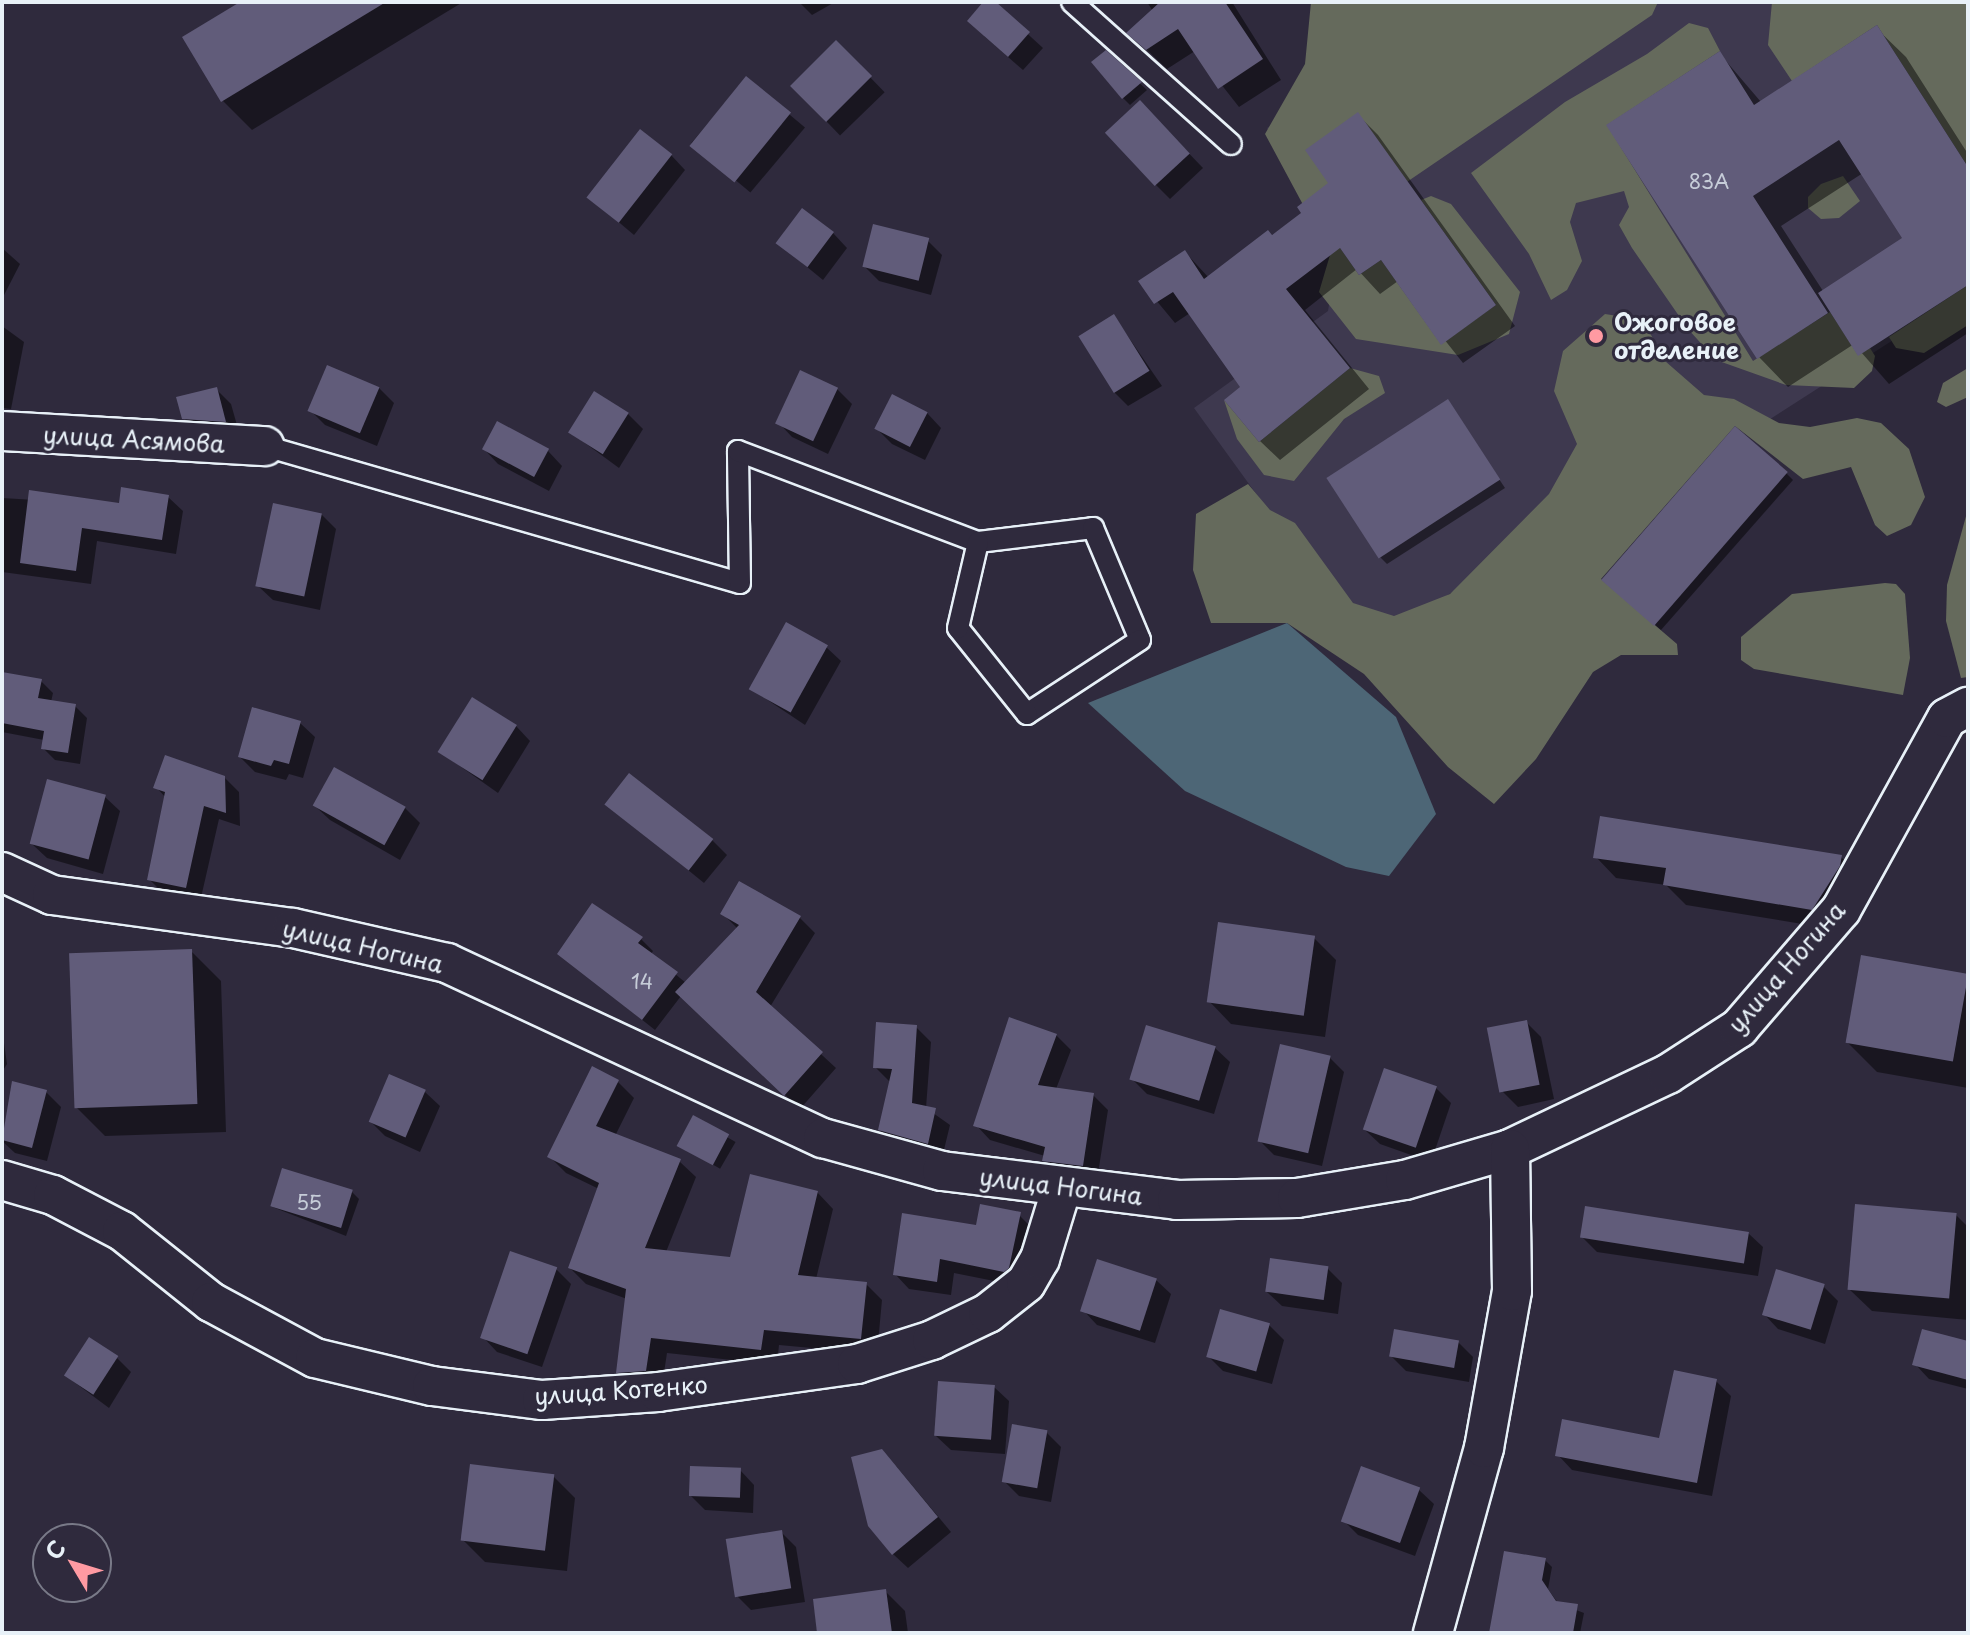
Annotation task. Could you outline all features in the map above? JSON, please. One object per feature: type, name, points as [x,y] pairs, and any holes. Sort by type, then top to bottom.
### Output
[{"type":"street","name":"улица Асямова","points":[[2,431],[265,446]]},
{"type":"street","name":"улица Ногина","points":[[2,872],[52,895],[293,928],[447,963],[823,1138],[942,1171],[1177,1200],[1297,1198],[1405,1180],[1510,1149],[1668,1074],[1739,1028],[1841,910],[1947,718],[1968,707]]},
{"type":"street","points":[[1433,1633],[1484,1448],[1512,1291],[1510,1149]]},
{"type":"street","name":"улица Котенко","points":[[2,1180],[53,1195],[122,1231],[211,1302],[315,1358],[432,1386],[542,1400],[658,1392],[857,1364],[932,1340],[988,1313],[1026,1283],[1040,1259],[1062,1187]]},
{"type":"lane","points":[[1072,2],[1231,144]]},
{"type":"lane","points":[[265,446],[740,583],[738,451],[978,542],[1093,528],[1140,640],[1027,714],[958,628],[978,542]]},
{"type":"shaded area","name":"Ожоговое отделение","points":[[1470,2],[1968,2],[1968,292],[1753,430],[1735,414],[1389,632],[1351,625],[1194,408],[1328,311],[1337,254],[1267,128]]},
{"type":"green space","points":[[1311,2],[1658,2],[1652,15],[1354,218],[1340,248],[1359,275],[1381,260],[1441,344],[1496,305],[1421,200],[1431,196],[1451,204],[1520,292],[1509,334],[1458,355],[1356,339],[1319,292],[1330,255],[1265,134],[1305,64]]},
{"type":"green space","points":[[1772,2],[1968,2],[1968,167],[1877,25],[1792,81],[1768,45]]},
{"type":"green space","points":[[1689,23],[1708,28],[1720,51],[1607,125],[1753,361],[1830,312],[1858,355],[1870,348],[1875,356],[1872,371],[1854,388],[1786,385],[1716,360],[1688,329],[1619,225],[1629,207],[1624,191],[1576,203],[1570,222],[1582,261],[1567,290],[1551,300],[1529,254],[1471,173],[1565,102],[1647,54]]},
{"type":"green space","points":[[1843,176],[1860,201],[1839,218],[1821,219],[1808,208],[1808,197],[1821,184]]},
{"type":"green space","points":[[1968,285],[1968,325],[1924,353],[1896,348],[1889,337]]},
{"type":"green space","points":[[1605,314],[1643,320],[1665,361],[1704,395],[1734,399],[1779,423],[1810,427],[1857,418],[1881,423],[1909,449],[1925,497],[1911,525],[1887,536],[1875,525],[1851,467],[1803,479],[1735,426],[1601,579],[1677,644],[1678,655],[1621,655],[1593,672],[1536,759],[1494,804],[1448,767],[1364,674],[1287,623],[1211,623],[1193,570],[1196,514],[1248,484],[1270,510],[1295,523],[1353,603],[1394,616],[1450,594],[1549,494],[1577,444],[1554,391],[1563,351]]},
{"type":"green space","points":[[1350,368],[1379,376],[1385,393],[1344,419],[1294,481],[1264,475],[1237,439],[1224,400],[1259,442]]},
{"type":"green space","points":[[1968,368],[1968,397],[1946,407],[1937,402],[1943,383]]},
{"type":"green space","points":[[1968,509],[1968,677],[1961,678],[1946,621],[1947,585]]},
{"type":"green space","points":[[1896,584],[1905,594],[1910,658],[1903,695],[1754,669],[1741,660],[1741,637],[1792,594]]},
{"type":"water","points":[[1287,623],[1396,717],[1436,814],[1389,876],[1346,867],[1185,791],[1088,703]]},
{"type":"building","points":[[240,2],[386,2],[221,102],[182,37]]},
{"type":"building","points":[[983,2],[996,2],[1030,32],[1008,57],[967,21]]},
{"type":"building","points":[[1160,2],[1225,2],[1263,59],[1218,89],[1178,29],[1146,50],[1126,33]]},
{"type":"building","points":[[1877,25],[1968,167],[1968,285],[1858,356],[1818,293],[1902,238],[1839,140],[1753,196],[1828,313],[1757,359],[1606,125],[1720,51],[1754,105]]},
{"type":"building","points":[[836,40],[872,76],[826,122],[790,86]]},
{"type":"building","points":[[1106,50],[1142,82],[1122,99],[1091,62]]},
{"type":"building","points":[[746,76],[791,113],[734,182],[689,146]]},
{"type":"building","points":[[1140,100],[1190,153],[1155,186],[1105,133]]},
{"type":"building","points":[[1358,112],[1496,305],[1441,345],[1381,260],[1359,275],[1340,248],[1286,289],[1350,368],[1259,442],[1224,400],[1240,387],[1173,292],[1154,304],[1138,281],[1185,250],[1204,279],[1268,230],[1272,235],[1301,213],[1297,207],[1328,183],[1305,150]]},
{"type":"building","points":[[640,129],[672,154],[619,223],[586,198]]},
{"type":"building","points":[[802,208],[834,232],[807,267],[776,243]]},
{"type":"building","points":[[873,224],[929,238],[919,281],[862,267]]},
{"type":"building","points":[[1114,314],[1150,371],[1114,393],[1078,336]]},
{"type":"building","points":[[327,365],[379,387],[360,433],[307,411]]},
{"type":"building","points":[[800,370],[838,388],[813,441],[775,423]]},
{"type":"building","points":[[217,387],[226,422],[182,419],[176,397]]},
{"type":"building","points":[[594,391],[629,413],[603,454],[568,433]]},
{"type":"building","points":[[892,394],[928,412],[910,447],[874,429]]},
{"type":"building","points":[[1448,399],[1500,480],[1379,558],[1326,478]]},
{"type":"building","points":[[497,421],[549,449],[534,477],[482,449]]},
{"type":"building","points":[[1735,426],[1788,472],[1654,626],[1601,580]]},
{"type":"building","points":[[121,487],[169,495],[162,540],[82,528],[76,571],[20,563],[29,490],[119,503]]},
{"type":"building","points":[[273,503],[322,513],[304,597],[255,586]]},
{"type":"building","points":[[786,622],[828,645],[791,713],[749,689]]},
{"type":"building","points":[[2,672],[42,679],[38,698],[76,704],[68,753],[41,749],[44,731],[2,723]]},
{"type":"building","points":[[472,697],[517,725],[483,780],[438,752]]},
{"type":"building","points":[[252,707],[301,721],[289,764],[274,760],[271,766],[238,757]]},
{"type":"building","points":[[165,755],[225,776],[226,813],[204,806],[186,888],[147,880],[165,792],[153,788]]},
{"type":"building","points":[[334,767],[406,807],[384,845],[313,805]]},
{"type":"building","points":[[629,773],[713,839],[689,870],[604,805]]},
{"type":"building","points":[[47,779],[106,795],[89,860],[30,844]]},
{"type":"building","points":[[1600,816],[1842,855],[1840,866],[1812,910],[1663,885],[1666,868],[1593,858]]},
{"type":"building","points":[[739,881],[801,916],[756,992],[823,1052],[784,1096],[675,992],[739,925],[720,914]]},
{"type":"building","points":[[592,903],[643,937],[638,943],[678,972],[642,1020],[557,954]]},
{"type":"building","points":[[1218,922],[1315,936],[1304,1016],[1207,1002]]},
{"type":"building","points":[[192,949],[197,1104],[74,1108],[69,953]]},
{"type":"building","points":[[1861,955],[1968,974],[1953,1062],[1846,1043]]},
{"type":"building","points":[[1009,1017],[1057,1034],[1038,1085],[1094,1093],[1083,1166],[1042,1161],[1045,1147],[973,1126]]},
{"type":"building","points":[[1527,1020],[1540,1085],[1499,1093],[1487,1028]]},
{"type":"building","points":[[876,1022],[917,1025],[912,1103],[936,1108],[928,1144],[878,1130],[892,1069],[873,1068]]},
{"type":"building","points":[[1146,1025],[1216,1046],[1199,1101],[1129,1080]]},
{"type":"building","points":[[1280,1044],[1331,1056],[1308,1153],[1258,1141]]},
{"type":"building","points":[[592,1066],[619,1080],[596,1126],[681,1159],[645,1248],[730,1257],[750,1174],[818,1191],[798,1275],[867,1282],[861,1339],[764,1330],[761,1350],[651,1338],[646,1371],[616,1373],[626,1289],[568,1268],[599,1183],[547,1157]]},
{"type":"building","points":[[1384,1068],[1437,1086],[1416,1148],[1363,1129]]},
{"type":"building","points":[[389,1074],[426,1090],[406,1137],[369,1122]]},
{"type":"building","points":[[12,1081],[47,1090],[32,1148],[2,1140]]},
{"type":"building","points":[[693,1115],[729,1134],[713,1165],[677,1146]]},
{"type":"building","points":[[282,1168],[353,1190],[341,1228],[270,1206]]},
{"type":"building","points":[[980,1204],[1021,1212],[1009,1268],[1004,1272],[940,1259],[937,1282],[893,1275],[902,1213],[976,1225]]},
{"type":"building","points":[[1855,1204],[1957,1213],[1949,1299],[1848,1290]]},
{"type":"building","points":[[1585,1206],[1749,1232],[1744,1264],[1580,1238]]},
{"type":"building","points":[[510,1251],[557,1267],[527,1354],[480,1338]]},
{"type":"building","points":[[1270,1258],[1328,1266],[1324,1300],[1265,1292]]},
{"type":"building","points":[[1097,1259],[1157,1278],[1140,1331],[1080,1311]]},
{"type":"building","points":[[1776,1269],[1825,1284],[1811,1330],[1762,1315]]},
{"type":"building","points":[[1220,1309],[1270,1323],[1256,1371],[1206,1357]]},
{"type":"building","points":[[1394,1329],[1459,1340],[1454,1368],[1389,1357]]},
{"type":"building","points":[[1922,1329],[1968,1341],[1968,1380],[1912,1365]]},
{"type":"building","points":[[89,1337],[118,1356],[93,1395],[64,1376]]},
{"type":"building","points":[[1674,1370],[1717,1379],[1697,1483],[1555,1456],[1562,1419],[1659,1438]]},
{"type":"building","points":[[938,1381],[995,1385],[991,1440],[934,1436]]},
{"type":"building","points":[[1012,1424],[1047,1430],[1037,1488],[1002,1482]]},
{"type":"building","points":[[882,1449],[938,1517],[892,1555],[868,1526],[851,1457]]},
{"type":"building","points":[[470,1464],[554,1474],[545,1551],[461,1540]]},
{"type":"building","points":[[690,1466],[741,1468],[740,1498],[689,1496]]},
{"type":"building","points":[[1361,1466],[1420,1488],[1400,1543],[1341,1521]]},
{"type":"building","points":[[782,1530],[791,1588],[735,1597],[726,1539]]},
{"type":"building","points":[[1504,1551],[1546,1558],[1542,1580],[1556,1601],[1578,1604],[1573,1633],[1489,1633]]},
{"type":"building","points":[[886,1589],[892,1633],[817,1633],[813,1599]]},
{"type":"place","name":"Ожоговое отделение","points":[[1596,336]]}]
